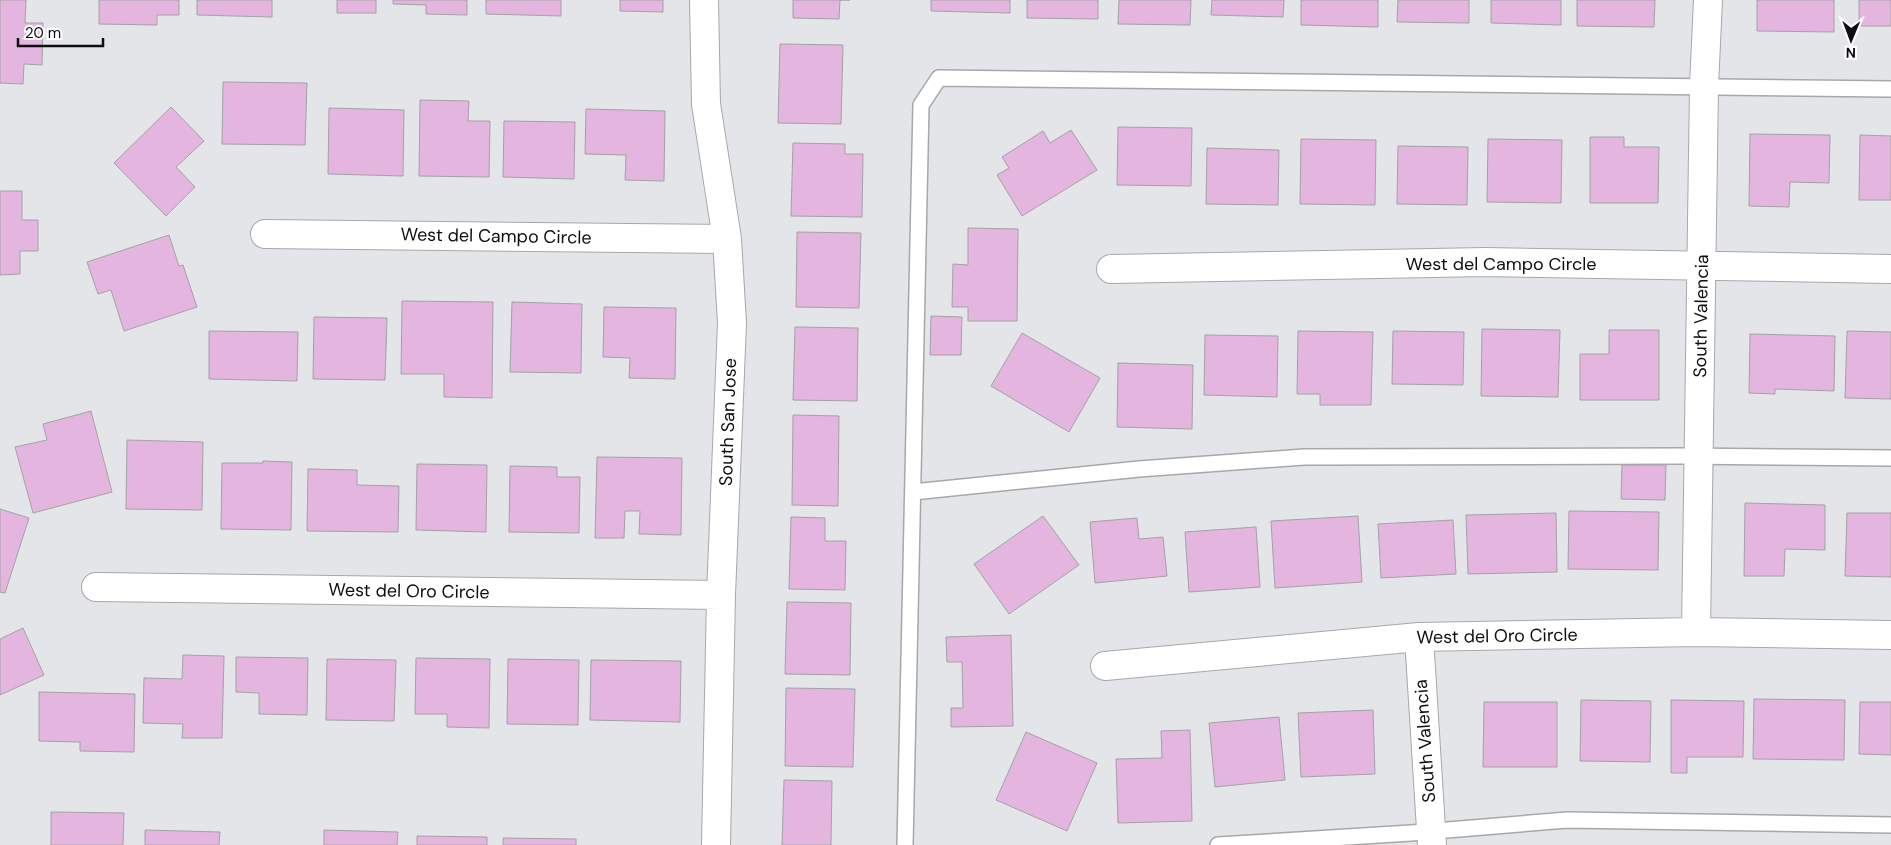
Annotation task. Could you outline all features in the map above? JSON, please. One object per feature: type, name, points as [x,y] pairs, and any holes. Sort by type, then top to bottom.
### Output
[{"type":"street","name":"South San Jose","points":[[704,0],[706,104],[727,239],[732,323],[721,595],[716,845]]},
{"type":"street","name":"South Valencia","points":[[1696,632],[1704,86],[1708,0]]},
{"type":"street","name":"West del Campo Circle","points":[[264,234],[727,239]]},
{"type":"street","name":"West del Campo Circle","points":[[1112,269],[1486,262],[1891,269]]},
{"type":"street","name":"West del Oro Circle","points":[[96,587],[721,595]]},
{"type":"street","name":"West del Oro Circle","points":[[1104,666],[1419,637],[1696,632],[1891,635]]},
{"type":"street","name":"South Valencia","points":[[1419,637],[1432,838]]},
{"type":"lane","points":[[905,845],[921,104],[939,78],[1891,89]]},
{"type":"lane","points":[[912,492],[1139,469],[1304,457],[1699,456],[1891,458]]},
{"type":"lane","points":[[1218,845],[1432,838],[1568,820],[1891,825]]},
{"type":"building","points":[[0,0],[26,0],[25,23],[43,23],[42,65],[24,64],[23,84],[0,83]]},
{"type":"building","points":[[99,0],[179,0],[179,15],[157,15],[157,25],[99,24]]},
{"type":"building","points":[[197,0],[272,0],[272,17],[197,15]]},
{"type":"building","points":[[337,0],[376,0],[376,13],[337,13]]},
{"type":"building","points":[[393,0],[467,0],[467,15],[426,14],[426,5],[393,4]]},
{"type":"building","points":[[486,0],[561,0],[561,16],[486,14]]},
{"type":"building","points":[[620,0],[663,0],[663,12],[620,11]]},
{"type":"building","points":[[793,0],[840,0],[839,19],[793,18]]},
{"type":"building","points":[[931,0],[1010,0],[1010,13],[931,11]]},
{"type":"building","points":[[1027,0],[1098,0],[1098,19],[1027,18]]},
{"type":"building","points":[[1119,0],[1191,0],[1190,25],[1118,24]]},
{"type":"building","points":[[1212,0],[1284,0],[1283,17],[1211,15]]},
{"type":"building","points":[[1301,0],[1378,0],[1378,27],[1301,25]]},
{"type":"building","points":[[1398,0],[1469,0],[1469,23],[1397,22]]},
{"type":"building","points":[[1491,0],[1561,0],[1561,25],[1491,23]]},
{"type":"building","points":[[1577,0],[1655,0],[1654,27],[1577,26]]},
{"type":"building","points":[[1757,0],[1834,0],[1834,32],[1757,31]]},
{"type":"building","points":[[1859,0],[1891,0],[1891,26],[1859,26]]},
{"type":"building","points":[[780,44],[843,45],[841,124],[778,123]]},
{"type":"building","points":[[223,82],[307,83],[305,145],[222,144]]},
{"type":"building","points":[[420,100],[469,101],[468,121],[490,121],[489,177],[419,176]]},
{"type":"building","points":[[171,107],[204,141],[176,167],[195,187],[166,216],[114,163]]},
{"type":"building","points":[[329,108],[404,110],[403,176],[328,174]]},
{"type":"building","points":[[586,109],[665,111],[664,181],[625,180],[626,155],[585,154]]},
{"type":"building","points":[[504,121],[575,122],[574,179],[503,177]]},
{"type":"building","points":[[1118,127],[1192,128],[1191,186],[1117,185]]},
{"type":"building","points":[[1071,130],[1097,170],[1022,216],[997,175],[1009,168],[1002,157],[1043,131],[1050,143]]},
{"type":"building","points":[[1750,134],[1830,135],[1829,183],[1790,182],[1789,207],[1749,206]]},
{"type":"building","points":[[1860,135],[1891,136],[1891,200],[1859,200]]},
{"type":"building","points":[[1590,137],[1624,137],[1624,147],[1659,147],[1658,203],[1590,203]]},
{"type":"building","points":[[1301,139],[1376,140],[1375,205],[1300,204]]},
{"type":"building","points":[[1488,139],[1562,140],[1561,203],[1487,202]]},
{"type":"building","points":[[793,143],[845,144],[845,154],[863,154],[862,217],[791,216]]},
{"type":"building","points":[[1398,146],[1468,147],[1467,205],[1397,204]]},
{"type":"building","points":[[1207,148],[1279,150],[1278,205],[1206,204]]},
{"type":"building","points":[[0,191],[22,191],[22,220],[38,220],[38,251],[20,251],[20,274],[0,275]]},
{"type":"building","points":[[968,228],[1018,229],[1017,321],[968,321],[968,307],[952,307],[953,264],[968,265]]},
{"type":"building","points":[[797,232],[861,233],[859,308],[796,307]]},
{"type":"building","points":[[169,235],[179,266],[183,265],[197,307],[124,331],[111,290],[98,294],[87,262]]},
{"type":"building","points":[[402,301],[493,302],[492,398],[444,397],[444,374],[401,374]]},
{"type":"building","points":[[512,302],[582,304],[581,373],[510,372]]},
{"type":"building","points":[[604,307],[676,308],[675,379],[629,378],[630,358],[603,357]]},
{"type":"building","points":[[931,316],[962,317],[961,355],[930,355]]},
{"type":"building","points":[[314,317],[387,318],[385,380],[313,379]]},
{"type":"building","points":[[795,327],[858,328],[857,401],[793,400]]},
{"type":"building","points":[[1482,329],[1560,330],[1558,397],[1481,396]]},
{"type":"building","points":[[1609,330],[1659,330],[1659,400],[1580,400],[1580,354],[1609,354]]},
{"type":"building","points":[[209,331],[298,332],[297,381],[209,379]]},
{"type":"building","points":[[1298,331],[1373,332],[1371,405],[1320,405],[1320,394],[1297,394]]},
{"type":"building","points":[[1393,331],[1464,332],[1463,385],[1392,384]]},
{"type":"building","points":[[1847,331],[1891,332],[1891,399],[1845,398]]},
{"type":"building","points":[[1022,333],[1100,378],[1069,432],[991,386]]},
{"type":"building","points":[[1750,334],[1835,336],[1834,391],[1775,389],[1775,394],[1749,393]]},
{"type":"building","points":[[1205,335],[1278,336],[1277,397],[1204,395]]},
{"type":"building","points":[[1118,363],[1193,365],[1192,429],[1117,427]]},
{"type":"building","points":[[91,411],[112,492],[33,513],[15,447],[47,440],[43,424]]},
{"type":"building","points":[[793,415],[839,416],[838,506],[792,505]]},
{"type":"building","points":[[127,440],[203,442],[202,510],[126,509]]},
{"type":"building","points":[[597,457],[682,458],[681,535],[639,534],[640,511],[625,511],[624,538],[595,538]]},
{"type":"building","points":[[263,461],[292,462],[291,530],[221,529],[222,463],[263,463]]},
{"type":"building","points":[[417,464],[487,465],[486,532],[416,530]]},
{"type":"building","points":[[1622,465],[1666,465],[1665,500],[1621,499]]},
{"type":"building","points":[[510,466],[557,467],[557,477],[580,477],[579,533],[509,532]]},
{"type":"building","points":[[308,469],[357,470],[357,485],[399,486],[398,532],[307,531]]},
{"type":"building","points":[[1745,503],[1825,505],[1825,550],[1785,549],[1784,576],[1744,576]]},
{"type":"building","points":[[0,509],[29,518],[5,593],[0,592]]},
{"type":"building","points":[[1569,511],[1659,512],[1658,570],[1568,569]]},
{"type":"building","points":[[1556,513],[1557,572],[1468,574],[1466,515]]},
{"type":"building","points":[[1847,513],[1891,513],[1891,577],[1845,576]]},
{"type":"building","points":[[1043,516],[1079,565],[1009,614],[974,564]]},
{"type":"building","points":[[1358,516],[1362,582],[1275,588],[1271,521]]},
{"type":"building","points":[[791,517],[825,518],[825,541],[846,541],[845,590],[789,589]]},
{"type":"building","points":[[1137,518],[1139,539],[1163,537],[1167,576],[1095,583],[1090,522]]},
{"type":"building","points":[[1453,520],[1456,574],[1381,578],[1378,524]]},
{"type":"building","points":[[1256,527],[1260,587],[1189,592],[1185,532]]},
{"type":"building","points":[[787,602],[851,603],[850,675],[785,674]]},
{"type":"building","points":[[23,628],[44,675],[0,695],[0,639]]},
{"type":"building","points":[[1011,635],[1013,726],[951,727],[951,708],[963,708],[962,662],[947,662],[946,637]]},
{"type":"building","points":[[183,655],[224,656],[222,738],[182,738],[183,724],[143,723],[144,678],[182,679]]},
{"type":"building","points":[[236,657],[308,658],[307,715],[259,714],[259,693],[236,692]]},
{"type":"building","points":[[416,658],[490,659],[489,728],[447,727],[447,714],[415,714]]},
{"type":"building","points":[[327,659],[396,660],[394,721],[326,720]]},
{"type":"building","points":[[508,659],[579,660],[578,725],[507,724]]},
{"type":"building","points":[[591,660],[681,661],[680,722],[590,720]]},
{"type":"building","points":[[786,688],[855,689],[853,767],[785,766]]},
{"type":"building","points":[[39,692],[135,694],[134,752],[80,751],[80,742],[39,741]]},
{"type":"building","points":[[1754,699],[1845,700],[1844,760],[1753,759]]},
{"type":"building","points":[[1581,700],[1651,701],[1650,762],[1580,761]]},
{"type":"building","points":[[1671,700],[1744,701],[1743,757],[1687,757],[1687,773],[1671,773]]},
{"type":"building","points":[[1484,702],[1557,702],[1557,767],[1483,767]]},
{"type":"building","points":[[1860,702],[1891,702],[1891,755],[1859,754]]},
{"type":"building","points":[[1373,710],[1375,774],[1301,777],[1298,713]]},
{"type":"building","points":[[1279,717],[1285,780],[1215,787],[1209,723]]},
{"type":"building","points":[[1190,730],[1192,821],[1118,823],[1116,759],[1162,758],[1161,731]]},
{"type":"building","points":[[1026,732],[1097,763],[1067,831],[996,800]]},
{"type":"building","points":[[784,780],[832,781],[831,845],[782,845]]},
{"type":"building","points":[[51,812],[124,813],[123,845],[51,845]]},
{"type":"building","points":[[145,830],[220,832],[219,845],[145,845]]},
{"type":"building","points":[[324,830],[398,832],[397,845],[324,845]]},
{"type":"building","points":[[417,836],[487,837],[487,845],[417,845]]},
{"type":"building","points":[[503,838],[576,839],[576,845],[503,845]]}]
